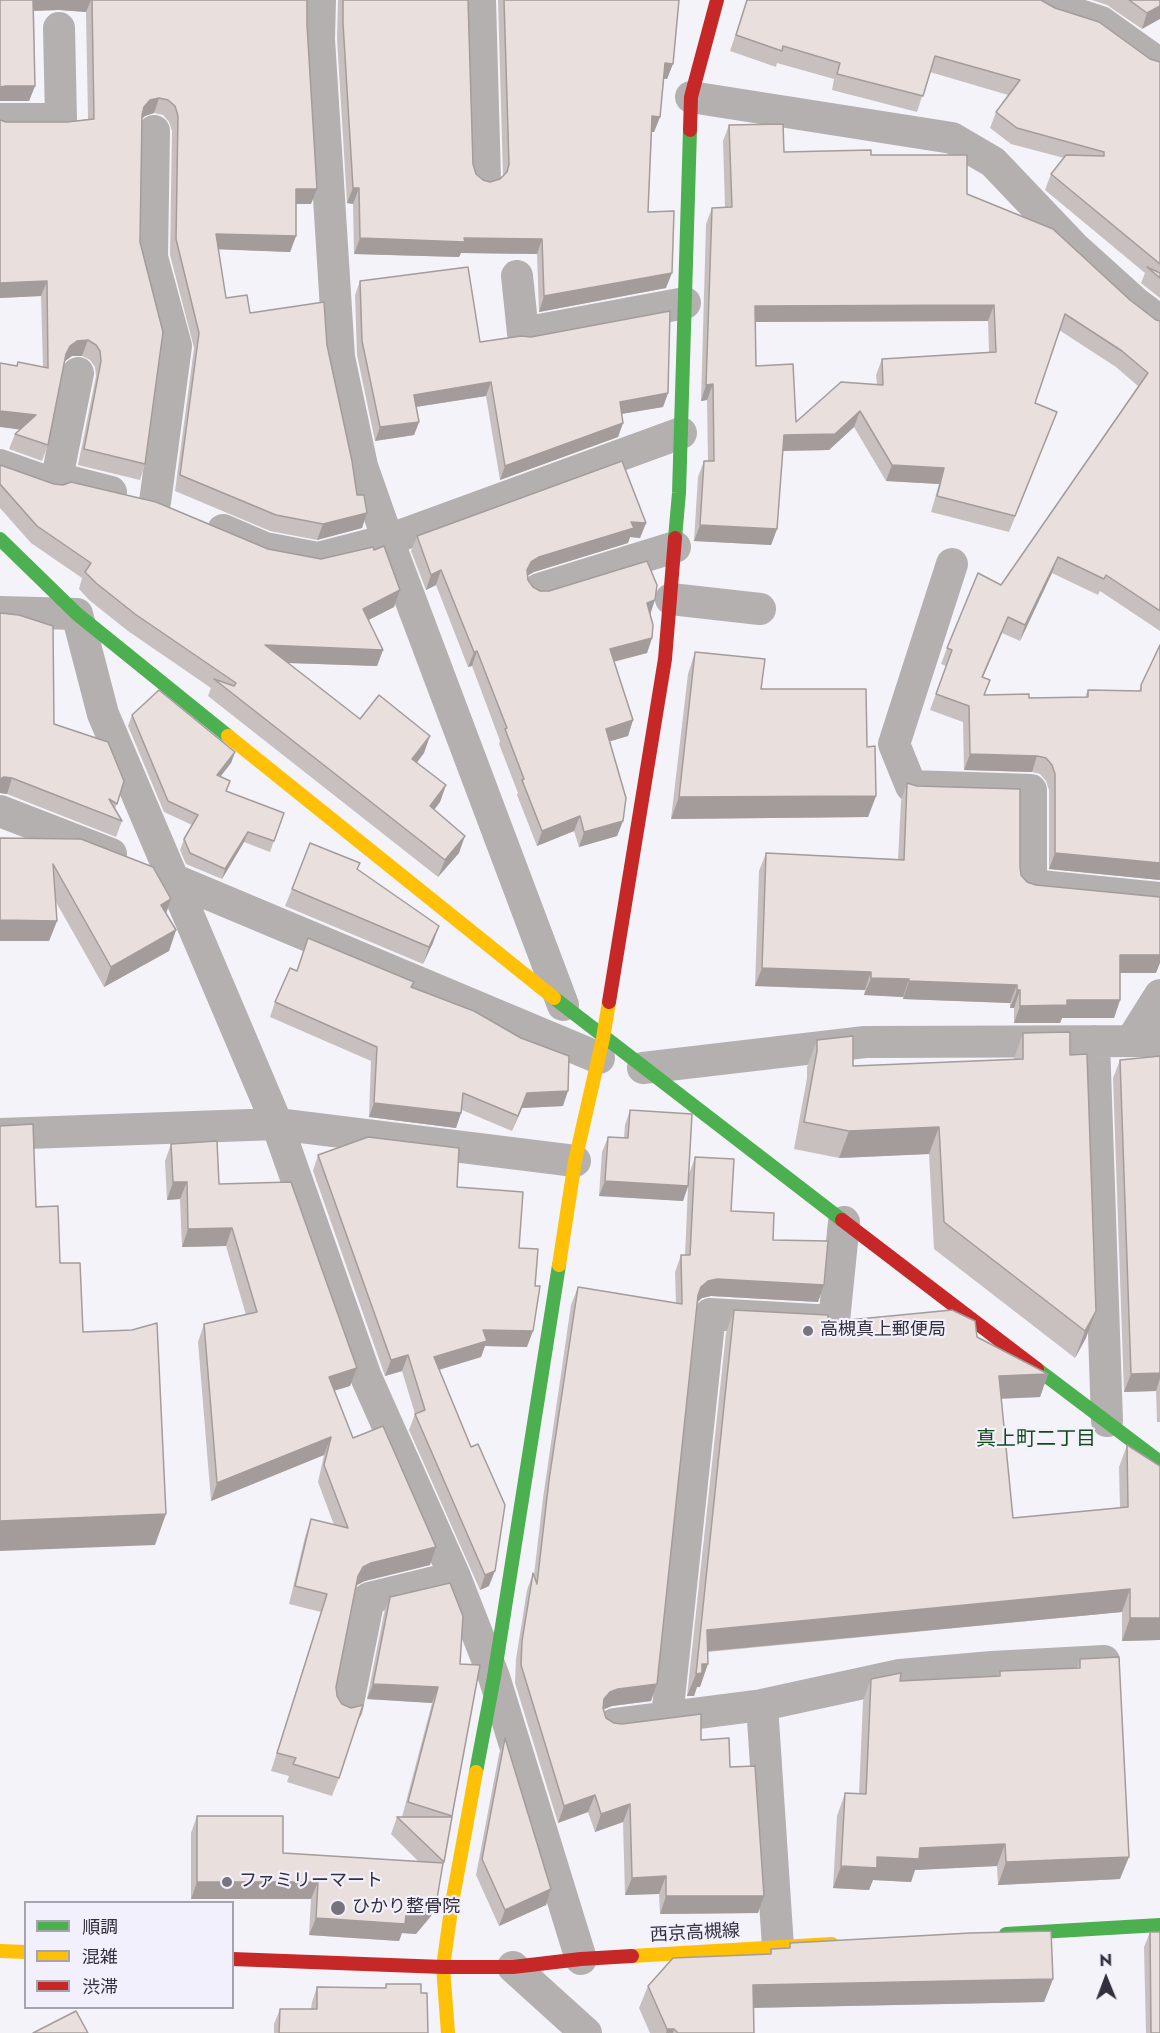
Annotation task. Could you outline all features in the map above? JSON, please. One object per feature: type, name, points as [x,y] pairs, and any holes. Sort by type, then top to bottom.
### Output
[{"type":"street","points":[[320,0],[319,39],[339,357],[362,466],[563,1005]]},
{"type":"street","points":[[480,0],[485,179]]},
{"type":"street","points":[[1043,0],[1055,7],[1101,22],[1154,60]]},
{"type":"street","points":[[448,2033],[444,1967],[452,1903],[494,1677],[575,1161],[601,1048],[665,659],[679,493],[691,97],[712,1]]},
{"type":"street","points":[[0,119],[61,119],[60,28]]},
{"type":"street","points":[[691,97],[952,138],[993,162],[1074,247],[1136,303],[1160,321]]},
{"type":"street","points":[[154,131],[152,256],[176,346],[177,511]]},
{"type":"street","points":[[517,276],[523,333],[685,303]]},
{"type":"street","points":[[0,465],[54,484],[78,373]]},
{"type":"street","points":[[57,478],[177,511],[265,548],[318,558],[388,540],[681,433]]},
{"type":"street","points":[[0,539],[77,614],[563,1005],[601,1048]]},
{"type":"street","points":[[539,589],[675,547]]},
{"type":"street","points":[[952,564],[894,744],[911,786],[1031,790],[1031,885],[1160,898]]},
{"type":"street","points":[[671,599],[760,609]]},
{"type":"street","points":[[0,612],[77,614]]},
{"type":"street","points":[[77,614],[103,714],[277,1124],[366,1377],[455,1577],[494,1677],[581,1959]]},
{"type":"street","points":[[0,811],[601,1048],[643,1068],[1160,1462]]},
{"type":"street","points":[[643,1068],[865,1042],[1146,1041],[1160,995]]},
{"type":"street","points":[[1094,1041],[1107,1421]]},
{"type":"street","points":[[0,1134],[277,1124],[575,1161]]},
{"type":"street","points":[[667,1717],[710,1314],[834,1321],[844,1222]]},
{"type":"street","points":[[347,1708],[369,1598],[455,1577]]},
{"type":"street","points":[[614,1724],[762,1706],[900,1675],[992,1666],[1104,1661]]},
{"type":"street","points":[[762,1706],[778,1947]]},
{"type":"street","points":[[993,1935],[1160,1925]]},
{"type":"street","name":"西京高槻線","points":[[234,1959],[444,1967],[513,1967],[581,1959],[850,1943]]},
{"type":"street","points":[[0,1951],[24,1952]]},
{"type":"street","points":[[513,1967],[586,2033]]},
{"type":"building","points":[[0,0],[33,0],[35,86],[0,87]]},
{"type":"building","points":[[92,0],[307,0],[317,189],[296,189],[296,236],[216,234],[226,298],[247,295],[250,313],[324,302],[327,345],[357,495],[364,495],[367,513],[323,524],[276,515],[180,475],[199,333],[176,239],[178,116],[175,106],[168,100],[159,98],[150,100],[144,107],[142,115],[140,242],[163,332],[145,464],[84,449],[101,361],[100,351],[88,340],[77,341],[70,346],[66,354],[48,445],[15,434],[36,415],[0,411],[0,363],[17,366],[18,362],[48,368],[47,281],[0,283],[0,120],[6,122],[67,122],[94,119]]},
{"type":"building","points":[[343,0],[468,0],[473,164],[476,174],[490,182],[500,179],[507,172],[509,164],[504,0],[679,0],[673,64],[665,63],[660,117],[652,116],[648,212],[674,211],[672,273],[544,296],[542,239],[464,238],[465,242],[360,238],[359,188],[353,188]]},
{"type":"building","points":[[747,0],[1041,0],[1055,8],[1099,22],[1150,59],[1160,62],[1160,264],[1051,174],[1066,155],[1104,156],[1104,152],[1017,128],[996,112],[1020,80],[935,56],[923,96],[837,74],[840,63],[783,46],[782,51],[736,35]]},
{"type":"building","points":[[1129,0],[1160,0],[1160,6],[1147,13]]},
{"type":"building","points":[[783,124],[784,152],[871,150],[871,155],[967,155],[967,194],[1053,229],[1130,300],[1160,321],[1160,611],[1106,575],[1104,579],[1058,557],[1025,625],[1008,617],[982,677],[990,680],[984,695],[1029,694],[1029,698],[1088,697],[1088,690],[1141,691],[1141,685],[1160,645],[1160,863],[1055,853],[1055,774],[1052,765],[1046,758],[1037,756],[970,754],[969,706],[936,694],[952,650],[947,648],[978,573],[1001,585],[1148,373],[1122,351],[1065,314],[1035,403],[1057,412],[1015,516],[937,496],[944,468],[892,465],[860,411],[835,434],[784,435],[777,529],[700,525],[704,461],[714,461],[713,384],[706,385],[712,208],[732,207],[729,125]],"holes":[[[994,305],[996,352],[882,359],[883,385],[841,382],[796,422],[793,364],[756,366],[755,306]]]},
{"type":"building","points":[[468,267],[480,342],[521,336],[531,337],[670,311],[668,393],[620,402],[623,423],[505,466],[491,382],[414,395],[419,422],[380,427],[362,341],[360,281]]},
{"type":"building","points":[[1147,267],[1160,273],[1160,278]]},
{"type":"building","points":[[622,461],[646,523],[631,522],[634,528],[539,557],[531,562],[527,570],[528,580],[533,587],[540,591],[549,591],[647,561],[657,585],[655,600],[647,603],[653,625],[652,638],[610,649],[633,720],[606,729],[626,798],[623,821],[584,832],[580,816],[542,831],[522,780],[524,779],[505,729],[507,728],[477,651],[474,652],[441,570],[431,575],[417,536]]},
{"type":"building","points":[[0,465],[54,484],[63,485],[71,482],[156,502],[268,549],[321,559],[373,547],[374,550],[384,546],[400,590],[363,609],[383,650],[265,645],[360,719],[379,695],[430,736],[412,759],[446,785],[430,806],[465,836],[445,860],[214,679],[234,686],[236,683],[135,614],[96,583],[85,572],[91,563],[37,526],[0,484]]},
{"type":"building","points":[[0,613],[19,615],[53,626],[54,724],[108,742],[124,781],[117,804],[109,799],[122,821],[12,778],[0,779]]},
{"type":"building","points":[[695,652],[765,659],[761,689],[866,689],[867,747],[875,746],[876,796],[679,797]]},
{"type":"building","points":[[159,690],[235,752],[217,775],[230,781],[226,791],[284,813],[274,841],[248,832],[225,869],[190,853],[184,839],[198,815],[168,801],[132,715]]},
{"type":"building","points":[[907,783],[917,786],[1020,789],[1021,875],[1027,882],[1036,885],[1160,897],[1160,955],[1120,955],[1120,1000],[1067,1000],[1067,1005],[1020,1006],[1020,990],[1017,990],[1017,985],[871,978],[871,972],[762,968],[766,853],[904,860]]},
{"type":"building","points":[[0,838],[81,839],[153,867],[171,899],[161,905],[176,930],[111,967],[53,864],[57,921],[0,920]]},
{"type":"building","points":[[310,843],[360,863],[357,869],[439,926],[429,947],[292,889]]},
{"type":"building","points":[[308,938],[414,982],[411,987],[474,1011],[521,1038],[569,1056],[568,1091],[527,1093],[518,1116],[463,1093],[461,1113],[374,1103],[377,1047],[275,1002],[290,968],[297,971]]},
{"type":"building","points":[[1070,1032],[1070,1055],[1087,1054],[1096,1311],[1085,1331],[944,1222],[939,1127],[849,1131],[804,1122],[817,1040],[853,1036],[853,1066],[1023,1059],[1023,1033]]},
{"type":"building","points":[[1160,1056],[1160,1373],[1131,1374],[1120,1060]]},
{"type":"building","points":[[630,1110],[692,1114],[688,1186],[605,1181],[608,1137],[628,1138]]},
{"type":"building","points":[[33,1124],[36,1207],[58,1206],[60,1263],[80,1263],[83,1332],[132,1330],[157,1323],[166,1514],[0,1521],[0,1126]]},
{"type":"building","points":[[368,1137],[459,1148],[457,1187],[523,1192],[519,1248],[538,1249],[535,1286],[540,1286],[533,1331],[483,1330],[487,1341],[434,1357],[471,1447],[478,1444],[505,1505],[495,1571],[485,1575],[415,1414],[425,1410],[408,1355],[391,1360],[318,1155]]},
{"type":"building","points":[[217,1141],[219,1184],[291,1182],[357,1368],[329,1377],[353,1438],[383,1426],[436,1547],[371,1563],[363,1567],[358,1576],[336,1687],[337,1696],[342,1704],[351,1708],[363,1705],[339,1778],[293,1764],[296,1758],[277,1753],[327,1594],[295,1586],[311,1519],[348,1528],[324,1465],[331,1437],[217,1483],[204,1324],[257,1312],[232,1228],[188,1229],[187,1182],[173,1182],[171,1144]]},
{"type":"building","points":[[695,1157],[734,1159],[731,1211],[774,1213],[773,1240],[828,1241],[824,1285],[717,1279],[708,1281],[701,1287],[698,1295],[657,1684],[610,1692],[604,1699],[603,1708],[606,1718],[614,1723],[622,1724],[701,1714],[701,1740],[729,1738],[730,1767],[755,1766],[764,1896],[666,1896],[666,1876],[632,1878],[630,1804],[601,1814],[595,1795],[564,1806],[521,1665],[522,1641],[533,1573],[537,1584],[549,1480],[578,1287],[682,1304],[681,1255],[690,1255]]},
{"type":"building","points":[[734,1310],[828,1315],[828,1322],[952,1310],[975,1321],[977,1337],[1048,1374],[999,1376],[1013,1518],[1128,1507],[1127,1445],[1160,1466],[1160,1618],[1130,1618],[1130,1589],[707,1630],[708,1664],[702,1664],[702,1673],[696,1674]]},
{"type":"building","points":[[450,1583],[463,1616],[460,1664],[480,1665],[452,1816],[408,1802],[438,1687],[373,1684],[390,1597]]},
{"type":"building","points":[[1119,1657],[1129,1857],[1006,1862],[1005,1844],[920,1848],[919,1859],[877,1857],[877,1868],[841,1866],[845,1793],[866,1794],[871,1679],[901,1673],[900,1681],[1000,1676],[1000,1671],[1080,1668],[1080,1659]]},
{"type":"building","points":[[505,1738],[551,1889],[505,1910],[482,1859]]},
{"type":"building","points":[[197,1816],[283,1816],[283,1853],[443,1863],[437,1899],[422,1916],[406,1915],[405,1924],[316,1918],[318,1882],[197,1882]]},
{"type":"building","points":[[397,1817],[452,1817],[444,1862]]},
{"type":"building","points":[[1051,1931],[1053,1979],[753,1985],[754,2033],[678,2033],[674,2029],[667,2029],[648,1986],[673,1958],[771,1954],[771,1949],[790,1948],[790,1943]]},
{"type":"building","points":[[1150,1932],[1160,1932],[1160,2033],[1151,2033]]},
{"type":"building","points":[[386,1984],[421,1984],[421,1993],[427,1993],[428,2033],[279,2033],[280,2009],[317,2009],[317,1987],[386,1988]]},
{"type":"building","points":[[76,2011],[88,2033],[33,2033]]},
{"type":"traffic: fast","points":[[675,538],[679,493],[690,130]]},
{"type":"traffic: fast","points":[[0,539],[77,614],[228,736]]},
{"type":"traffic: fast","points":[[554,998],[842,1220]]},
{"type":"traffic: fast","points":[[476,1772],[494,1677],[559,1265]]},
{"type":"traffic: fast","points":[[1037,1369],[1160,1462]]},
{"type":"traffic: fast","points":[[1006,1934],[1160,1925]]},
{"type":"traffic: slow","points":[[228,736],[554,998]]},
{"type":"traffic: slow","points":[[559,1265],[575,1161],[609,1002]]},
{"type":"traffic: slow","points":[[448,2033],[443,1967],[452,1903],[476,1772]]},
{"type":"traffic: slow","points":[[632,1956],[832,1944]]},
{"type":"traffic: slow","points":[[0,1951],[24,1952]]},
{"type":"traffic: jam","points":[[690,130],[691,97],[717,0]]},
{"type":"traffic: jam","points":[[609,1002],[665,659],[675,538]]},
{"type":"traffic: jam","points":[[842,1220],[1037,1369]]},
{"type":"traffic: jam","points":[[234,1959],[443,1967],[513,1967],[632,1956]]},
{"type":"place","name":"高槻真上郵便局","points":[[808,1331]]},
{"type":"place","name":"ファミリーマート","points":[[227,1882]]},
{"type":"place","name":"ひかり整骨院","points":[[338,1908]]},
{"type":"district","name":"真上町二丁目","points":[[1036,1440]]}]
